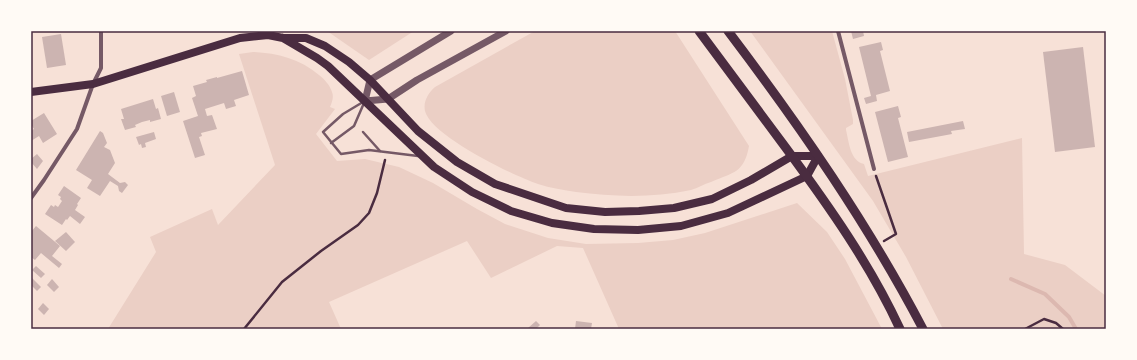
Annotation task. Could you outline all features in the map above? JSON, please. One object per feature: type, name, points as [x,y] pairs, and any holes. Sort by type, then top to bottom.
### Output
[{"type":"main road","points":[[699,31],[807,176],[834,215],[873,276],[900,329]]},
{"type":"main road","points":[[728,31],[796,122],[877,246],[923,329]]},
{"type":"main road","points":[[31,92],[93,84],[240,38],[268,35],[283,38],[306,38],[325,46],[349,62],[370,80],[418,132],[457,162],[495,184],[566,208],[604,212],[639,212],[674,208],[712,199],[751,180],[792,156],[818,156]]},
{"type":"main road","points":[[283,38],[317,58],[365,101],[434,167],[472,192],[512,211],[552,223],[594,229],[638,230],[681,226],[728,213],[807,176],[818,156]]},
{"type":"street","points":[[31,198],[77,129],[93,84],[101,68],[101,31]]},
{"type":"street","points":[[451,31],[370,80],[365,101],[388,99],[417,80],[506,31]]},
{"type":"street","points":[[838,31],[874,169]]},
{"type":"lane","points":[[331,143],[354,126],[365,101]]},
{"type":"lane","points":[[365,101],[343,114],[323,132],[341,154],[369,150],[422,157]]},
{"type":"lane","points":[[363,132],[381,152]]},
{"type":"path","points":[[244,329],[282,282],[358,225],[369,213],[377,193],[385,163],[386,152]]},
{"type":"path","points":[[874,169],[896,234],[877,246]]},
{"type":"path","points":[[1025,329],[1044,319],[1056,323],[1063,329]]},
{"type":"shaded area","points":[[327,31],[414,31],[369,60]]},
{"type":"shaded area","points":[[535,31],[675,31],[749,146],[747,155],[741,167],[732,173],[694,189],[677,193],[634,196],[576,192],[543,185],[526,180],[511,173],[457,143],[442,132],[431,121],[425,111],[425,101],[435,87]]},
{"type":"shaded area","points":[[750,31],[832,31],[845,79],[853,120],[853,124],[846,128],[849,145],[856,159],[864,164],[868,176],[1022,138],[1024,254],[1065,265],[1106,296],[1106,329],[943,329],[906,257],[873,201]]},
{"type":"shaded area","points":[[253,52],[279,55],[296,61],[312,69],[327,82],[333,94],[330,107],[335,109],[316,134],[337,161],[365,159],[399,167],[433,183],[505,224],[548,238],[586,244],[638,243],[673,240],[705,233],[797,203],[827,232],[845,259],[882,329],[619,329],[583,248],[557,246],[491,278],[467,241],[329,302],[341,329],[108,329],[156,252],[150,237],[212,209],[218,225],[275,165],[239,54]]},
{"type":"building","points":[[851,31],[863,31],[864,36],[853,39]]},
{"type":"building","points":[[61,34],[66,65],[47,68],[42,37]]},
{"type":"building","points":[[881,42],[883,50],[880,51],[890,91],[876,95],[877,101],[866,104],[864,98],[871,96],[859,47]]},
{"type":"building","points":[[1083,47],[1095,147],[1055,152],[1043,52]]},
{"type":"building","points":[[242,71],[249,95],[234,100],[236,106],[226,109],[224,103],[205,109],[207,116],[212,115],[217,129],[201,133],[202,136],[199,137],[205,155],[195,158],[183,121],[198,116],[192,98],[196,96],[193,86],[207,82],[206,80]]},
{"type":"building","points":[[174,92],[180,112],[167,116],[161,96]]},
{"type":"building","points":[[153,99],[156,109],[158,108],[161,119],[150,122],[150,120],[142,122],[135,125],[136,127],[125,130],[121,119],[124,119],[121,109]]},
{"type":"building","points":[[898,106],[901,117],[898,118],[908,157],[888,162],[875,112]]},
{"type":"building","points":[[44,113],[57,134],[43,143],[39,136],[31,141],[31,131],[34,129],[31,121]]},
{"type":"building","points":[[963,121],[965,129],[951,131],[952,134],[909,142],[907,132]]},
{"type":"building","points":[[100,131],[103,133],[107,143],[104,147],[110,150],[115,163],[108,174],[120,183],[125,182],[128,185],[122,193],[119,191],[118,186],[110,181],[100,196],[87,188],[92,180],[76,170]]},
{"type":"building","points":[[154,132],[156,139],[145,143],[146,147],[142,148],[136,137]]},
{"type":"building","points":[[37,154],[43,161],[37,169],[31,162],[31,159]]},
{"type":"building","points":[[64,186],[81,198],[75,210],[85,217],[80,224],[70,216],[62,225],[45,214],[51,205],[58,207],[62,201],[60,199],[61,197],[58,195]]},
{"type":"building","points":[[36,226],[60,246],[52,256],[62,264],[59,268],[41,253],[35,260],[31,257],[31,232]]},
{"type":"building","points":[[66,232],[75,242],[66,251],[55,241]]},
{"type":"building","points":[[36,266],[45,274],[41,278],[32,270]]},
{"type":"building","points":[[32,278],[41,287],[37,291],[31,285]]},
{"type":"building","points":[[52,279],[59,287],[54,292],[47,285]]},
{"type":"building","points":[[43,303],[49,309],[44,315],[38,309]]},
{"type":"building","points":[[536,321],[540,325],[536,329],[528,328]]},
{"type":"building","points":[[576,321],[592,323],[591,329],[575,329]]},
{"type":"waterway","points":[[1011,279],[1045,294],[1069,317],[1076,329]]}]
